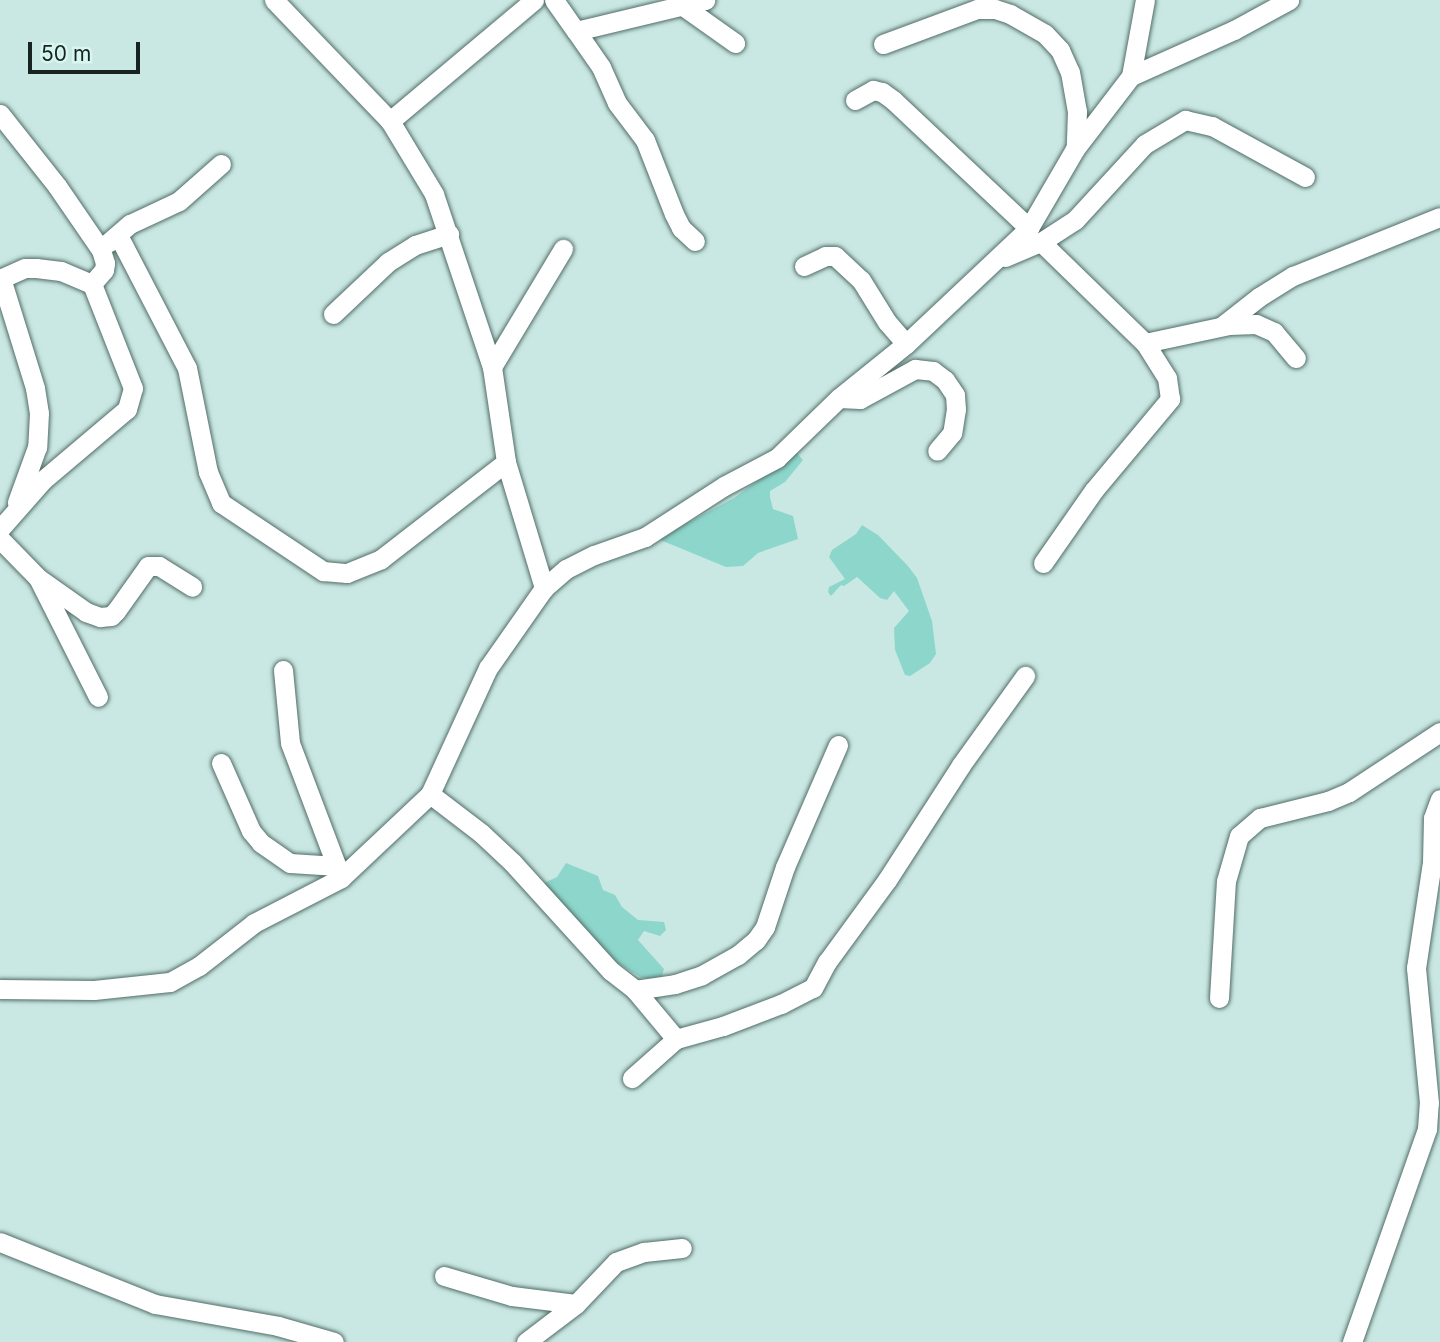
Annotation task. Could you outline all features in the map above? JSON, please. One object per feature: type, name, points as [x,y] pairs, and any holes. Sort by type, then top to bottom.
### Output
[{"type":"street","points":[[274,0],[390,121],[435,194],[492,367],[506,461],[544,588]]},
{"type":"street","points":[[390,121],[534,0]]},
{"type":"street","points":[[554,0],[601,67],[617,103],[645,139],[674,214],[681,228],[695,241]]},
{"type":"street","points":[[576,32],[705,0]]},
{"type":"street","points":[[1035,235],[1076,149],[1131,76],[1145,0]]},
{"type":"street","points":[[1131,76],[1234,30],[1289,0]]},
{"type":"street","points":[[682,6],[736,43]]},
{"type":"street","points":[[883,44],[977,9],[995,9],[1010,14],[1045,34],[1060,50],[1070,72],[1077,111],[1076,149]]},
{"type":"street","points":[[855,100],[873,90],[893,100],[1145,343],[1167,378],[1170,399],[1094,490],[1043,563]]},
{"type":"street","points":[[0,114],[57,186],[101,250],[104,270],[92,285]]},
{"type":"street","points":[[0,989],[94,990],[170,982],[199,966],[254,923],[339,872],[430,794],[488,668],[502,643],[544,588],[566,569],[594,555],[645,537],[724,486],[777,458],[839,398],[906,344],[995,261],[1035,235],[1075,220],[1145,145],[1185,120],[1212,126],[1305,177]]},
{"type":"street","points":[[101,250],[131,225],[179,201],[221,164]]},
{"type":"street","points":[[1222,327],[1259,297],[1293,276],[1440,217]]},
{"type":"street","points":[[332,314],[388,262],[415,246],[449,234]]},
{"type":"street","points":[[118,235],[187,368],[208,472],[221,503],[323,571],[347,573],[381,559],[506,461]]},
{"type":"street","points":[[492,367],[564,249]]},
{"type":"street","points":[[804,266],[825,256],[835,256],[861,279],[887,322],[906,344]]},
{"type":"street","points":[[25,268],[61,271],[92,285],[134,388],[133,398],[127,409],[43,480],[5,525],[37,447],[39,413],[35,388],[1,278],[25,268]]},
{"type":"street","points":[[1145,343],[1222,327],[1263,326],[1274,332],[1296,358]]},
{"type":"street","points":[[839,398],[860,399],[915,369],[933,371],[945,380],[955,395],[956,410],[952,433],[937,451]]},
{"type":"street","points":[[0,539],[38,578],[86,612],[100,617],[111,616],[142,572],[152,565],[192,587]]},
{"type":"street","points":[[38,578],[83,661],[98,697]]},
{"type":"street","points":[[283,670],[286,724],[290,743],[339,872]]},
{"type":"street","points":[[632,1078],[676,1039],[723,1026],[781,1004],[813,988],[827,961],[887,880],[961,765],[1025,676]]},
{"type":"street","points":[[1219,998],[1226,881],[1239,836],[1260,818],[1328,801],[1349,792],[1440,732]]},
{"type":"street","points":[[635,990],[675,984],[702,975],[738,955],[756,940],[765,927],[785,867],[838,745]]},
{"type":"street","points":[[221,763],[251,831],[261,844],[290,863],[339,872]]},
{"type":"street","points":[[430,794],[488,840],[611,971],[635,990],[676,1039]]},
{"type":"street","points":[[1352,1342],[1434,1126],[1429,1104],[1416,968],[1432,862],[1433,818],[1440,799]]},
{"type":"street","points":[[0,1242],[155,1304],[278,1326],[334,1342]]},
{"type":"street","points":[[526,1342],[576,1304],[616,1262],[644,1252],[682,1248]]},
{"type":"street","points":[[444,1276],[512,1296],[576,1304]]},
{"type":"green space","points":[[793,449],[803,460],[785,482],[770,491],[770,497],[773,509],[793,516],[798,539],[758,553],[743,566],[726,567],[658,539],[734,498],[777,467]]},
{"type":"green space","points":[[862,525],[878,535],[917,578],[932,621],[936,654],[930,663],[910,676],[905,675],[895,650],[894,628],[909,611],[894,591],[887,600],[880,598],[857,577],[844,586],[841,585],[831,596],[828,592],[829,587],[845,579],[829,557],[832,550],[856,534]]},
{"type":"green space","points":[[566,863],[598,876],[603,890],[615,895],[622,907],[638,920],[664,922],[666,930],[660,936],[644,931],[638,940],[664,969],[661,979],[642,978],[611,959],[544,883],[557,877]]}]
